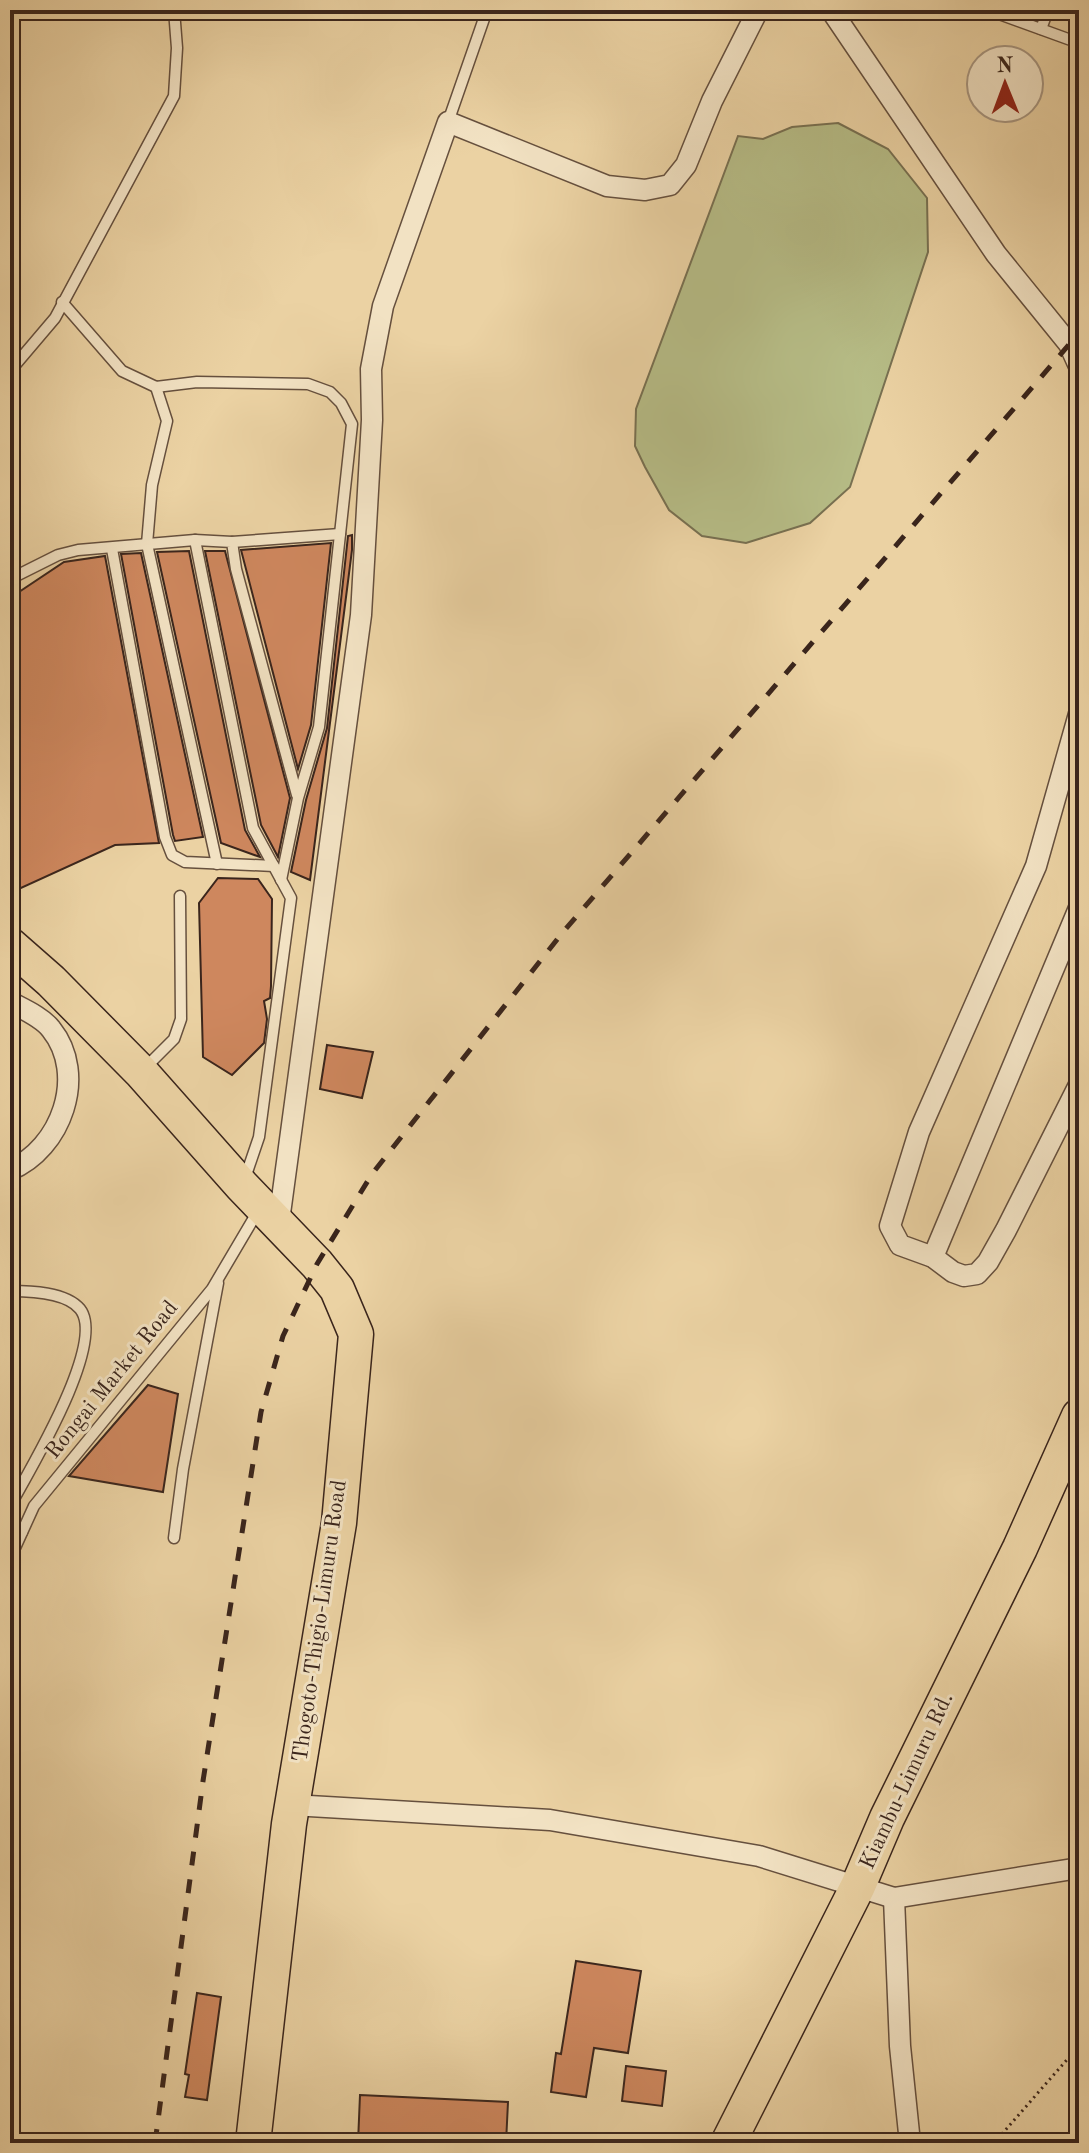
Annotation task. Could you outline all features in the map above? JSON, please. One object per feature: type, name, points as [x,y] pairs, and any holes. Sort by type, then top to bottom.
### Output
[{"type":"highway","name":"Thogoto-Thigio-Limuru Road","points":[[10,945],[51,981],[141,1072],[337,1289],[356,1334],[339,1523],[292,1805],[253,2143]]},
{"type":"highway","name":"Kiambu-Limuru Rd.","points":[[728,2143],[858,1886],[887,1818],[1020,1548],[1079,1416]]},
{"type":"street","points":[[261,1205],[361,615],[372,420],[371,369],[383,306],[448,122],[607,186],[645,190],[670,185],[686,165],[712,101],[758,10]]},
{"type":"street","points":[[831,10],[996,254],[1069,344],[1079,366]]},
{"type":"street","points":[[1079,714],[1036,866],[919,1132],[890,1226],[900,1245],[933,1257],[941,1266],[964,1276],[977,1274],[988,1262],[1079,1085]]},
{"type":"street","points":[[933,1257],[1079,908]]},
{"type":"street","points":[[10,1002],[49,1026],[61,1043],[67,1064],[66,1104],[56,1130],[39,1153],[10,1170]]},
{"type":"street","points":[[292,1805],[550,1820],[759,1856],[894,1898],[1079,1868]]},
{"type":"street","points":[[894,1898],[900,2046],[910,2143]]},
{"type":"lane","points":[[10,371],[55,318],[174,96],[177,48],[174,10]]},
{"type":"lane","points":[[988,10],[1079,43]]},
{"type":"lane","points":[[1041,29],[1048,10]]},
{"type":"lane","points":[[448,122],[485,12]]},
{"type":"lane","points":[[62,302],[122,371],[156,387],[197,382],[308,384],[330,392],[341,403],[352,424],[319,727],[298,798],[281,880]]},
{"type":"lane","points":[[156,387],[167,421],[152,485],[147,544],[217,864]]},
{"type":"lane","points":[[10,579],[58,555],[78,550],[195,540],[232,542],[340,534]]},
{"type":"lane","points":[[195,540],[253,828],[281,880]]},
{"type":"lane","points":[[232,542],[236,569],[298,798]]},
{"type":"lane","points":[[112,549],[165,837],[172,855],[185,862],[274,866]]},
{"type":"lane","name":"Rongai Market Road","points":[[10,1584],[14,1550],[34,1506],[219,1278],[261,1205],[259,1137],[291,898],[281,880]]},
{"type":"lane","points":[[141,1072],[174,1039],[181,1019],[180,896]]},
{"type":"lane","points":[[174,1538],[183,1469],[219,1278]]},
{"type":"lane","name":"Rongai Market Road","points":[[10,1291],[67,1299],[80,1310],[86,1345],[42,1446],[10,1506]]},
{"type":"lane","points":[[10,1526],[22,1532]]},
{"type":"path","points":[[994,2143],[1079,2046]]},
{"type":"green space","points":[[838,123],[888,149],[927,198],[928,252],[850,487],[810,523],[746,543],[702,536],[669,510],[645,467],[635,446],[636,409],[738,136],[763,139],[792,127]]},
{"type":"building","points":[[352,535],[310,880],[291,872],[306,800],[327,728],[348,536]]},
{"type":"building","points":[[331,543],[311,725],[298,769],[241,550]]},
{"type":"building","points":[[189,551],[245,830],[260,857],[221,843],[157,552]]},
{"type":"building","points":[[205,551],[225,551],[290,798],[278,857],[261,825]]},
{"type":"building","points":[[141,553],[203,837],[175,841],[173,835],[121,554]]},
{"type":"building","points":[[105,556],[159,843],[115,845],[21,888],[10,885],[10,598],[64,562]]},
{"type":"building","points":[[218,878],[258,879],[272,899],[271,986],[270,998],[264,1001],[267,1019],[264,1043],[232,1075],[203,1057],[199,903]]},
{"type":"building","points":[[327,1045],[373,1052],[362,1098],[320,1089]]},
{"type":"building","points":[[148,1385],[178,1394],[163,1492],[69,1476]]},
{"type":"building","points":[[576,1961],[641,1971],[628,2053],[594,2048],[586,2097],[551,2092],[556,2053],[561,2054]]},
{"type":"building","points":[[197,1993],[221,1997],[207,2100],[185,2097],[189,2075],[185,2074]]},
{"type":"building","points":[[626,2066],[666,2071],[662,2106],[622,2101]]},
{"type":"building","points":[[360,2095],[508,2102],[506,2143],[358,2143]]},
{"type":"railway","points":[[155,2143],[203,1781],[261,1412],[283,1336],[317,1264],[372,1174],[563,932],[1079,333]]}]
